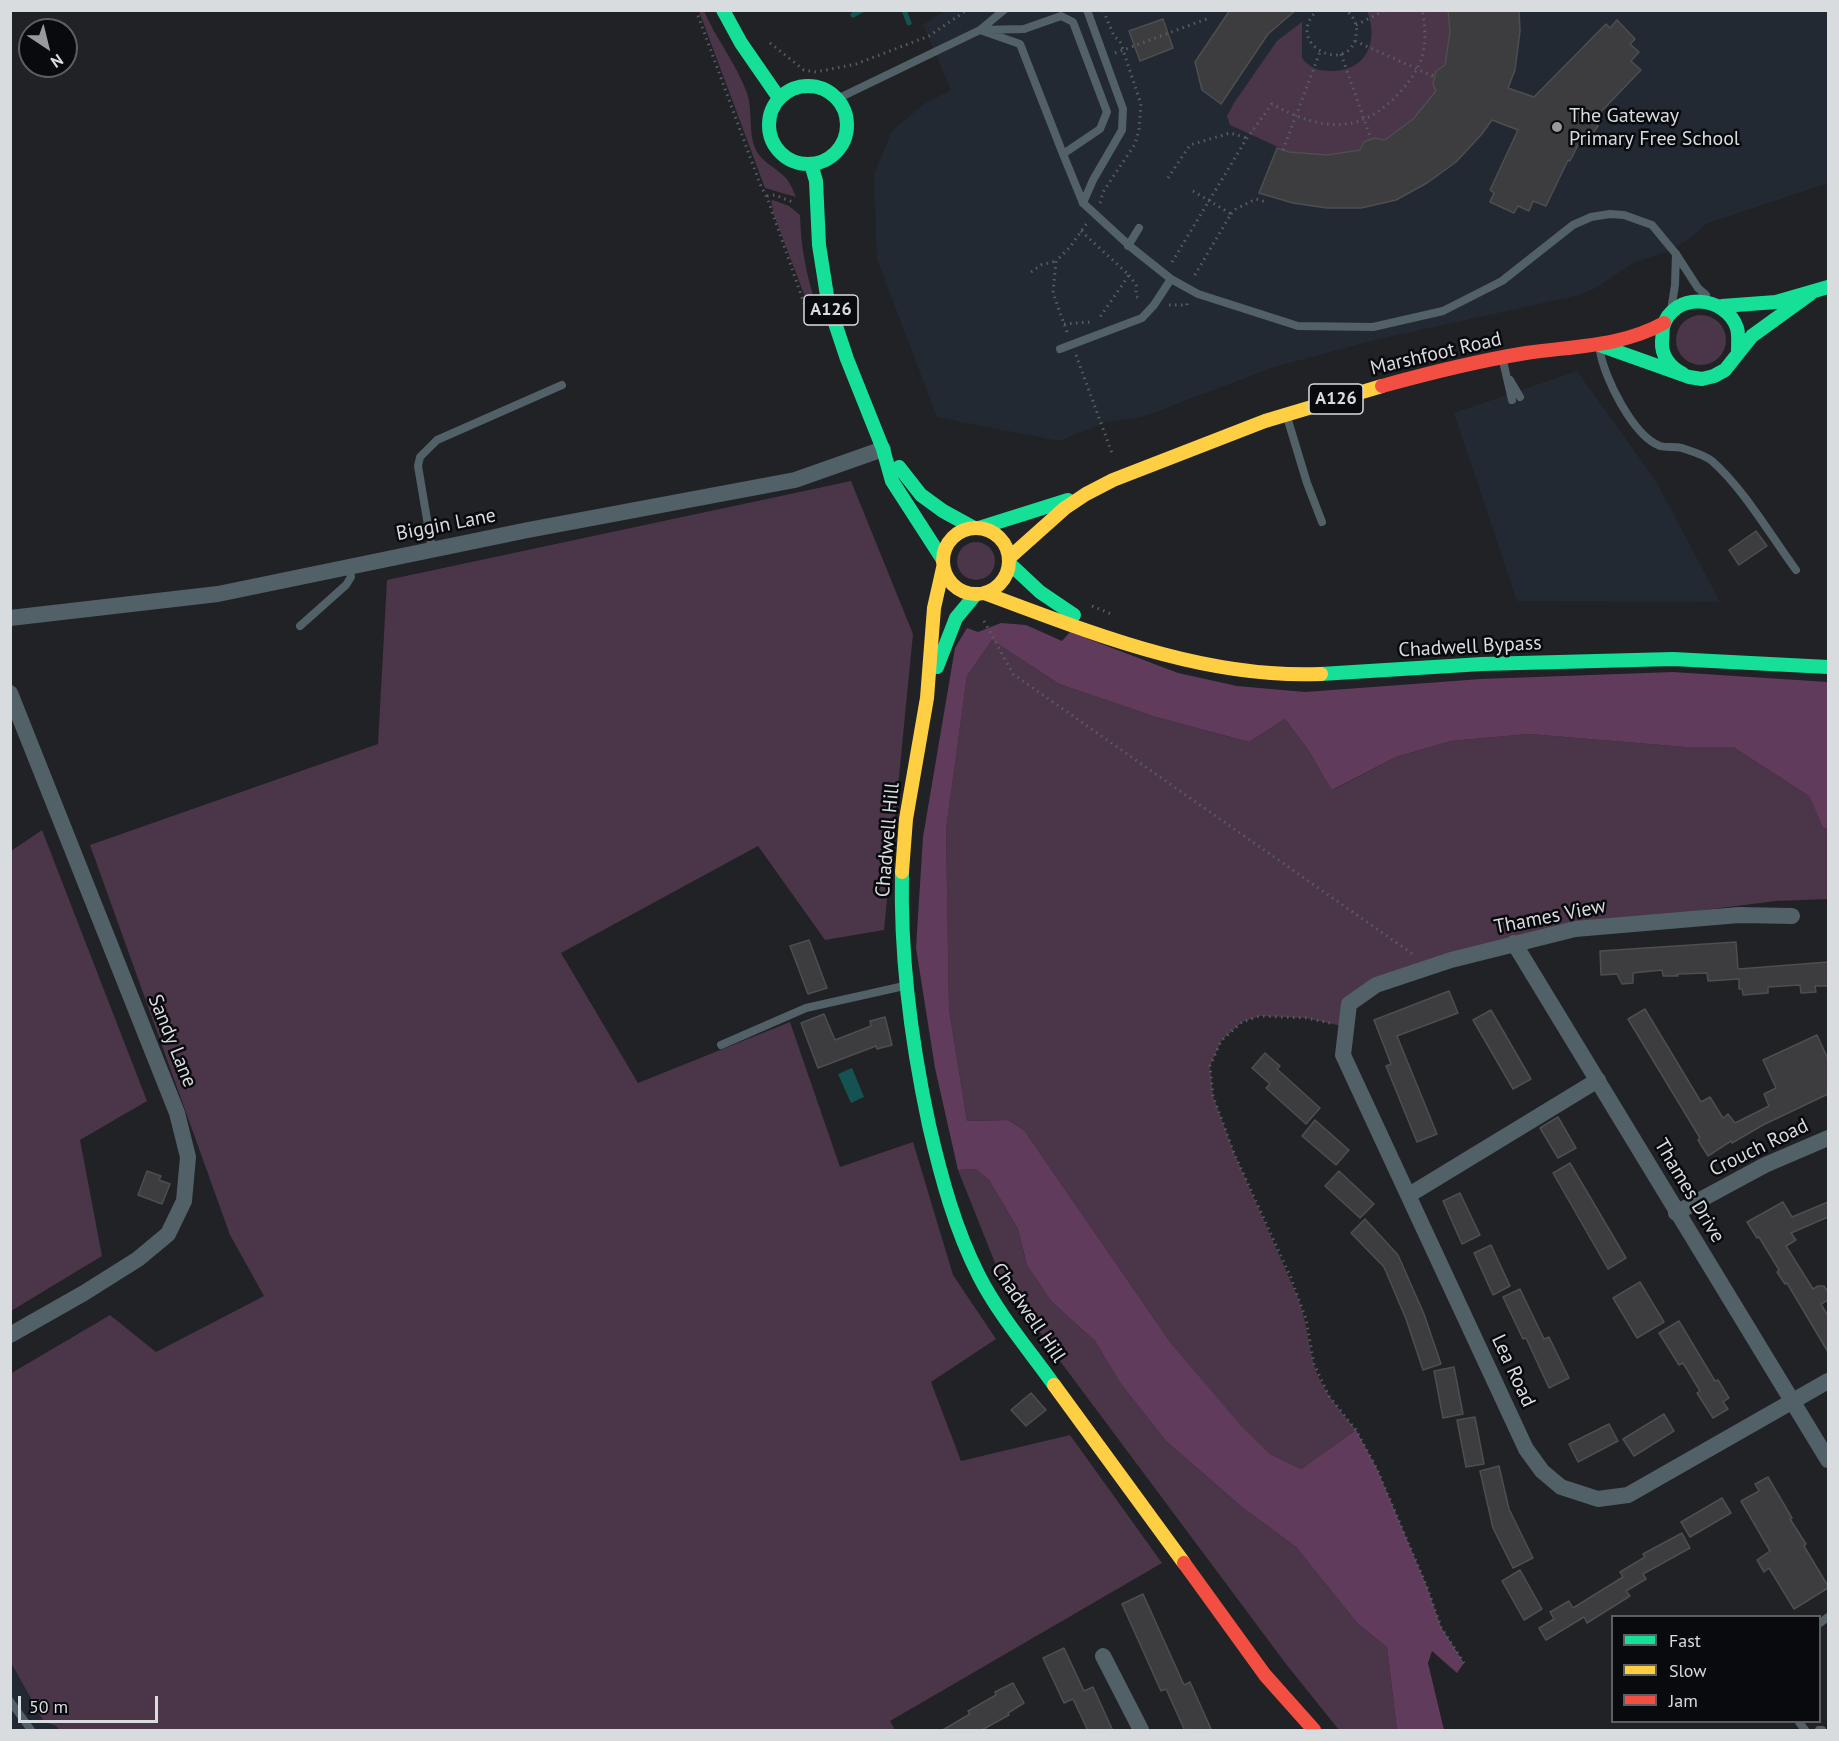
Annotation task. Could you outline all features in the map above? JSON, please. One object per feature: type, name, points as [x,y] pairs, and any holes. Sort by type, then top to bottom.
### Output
[{"type":"main road","points":[[723,10],[741,43],[779,98]]},
{"type":"main road","points":[[808,86],[819,87],[837,99],[844,109],[847,121],[842,145],[823,162],[798,163],[786,158],[770,137],[768,125],[771,112],[779,98],[787,91],[808,86]]},
{"type":"main road","name":"A126","points":[[811,164],[816,181],[821,268],[828,302],[847,359],[884,449],[892,481],[943,564]]},
{"type":"main road","name":"Marshfoot Road","points":[[976,528],[1085,494],[1127,474],[1286,414],[1388,384],[1502,358],[1561,348],[1599,345],[1641,336],[1666,320],[1684,303],[1700,299],[1717,304],[1770,304],[1828,287]]},
{"type":"main road","name":"Marshfoot Road","points":[[1599,345],[1689,377],[1714,376],[1725,370],[1738,351],[1767,323],[1810,294]]},
{"type":"main road","points":[[1717,304],[1732,315],[1738,326],[1740,338],[1738,351]]},
{"type":"main road","points":[[1666,320],[1661,338],[1666,360],[1672,367],[1689,377]]},
{"type":"main road","name":"A126","points":[[884,449],[921,495],[943,511],[976,528]]},
{"type":"main road","name":"Marshfoot Road","points":[[1009,560],[1041,528],[1085,494]]},
{"type":"main road","points":[[976,528],[986,529],[999,537],[1007,550],[1009,560],[1006,576],[1000,584],[980,594],[967,593],[953,585],[948,580],[943,564],[946,546],[953,537],[964,530],[976,528]]},
{"type":"main road","name":"Chadwell Bypass","points":[[1009,560],[1028,582],[1057,605],[1118,640]]},
{"type":"main road","name":"Chadwell Hill","points":[[943,564],[934,608],[927,698],[904,834],[901,894],[904,986],[918,1077],[952,1216],[979,1279],[1042,1370],[1265,1675],[1314,1731]]},
{"type":"main road","name":"Chadwell Hill","points":[[927,698],[956,618],[980,594]]},
{"type":"main road","name":"Chadwell Bypass","points":[[980,594],[1078,628],[1188,662],[1250,671],[1306,675],[1355,674],[1482,664],[1673,659],[1828,666]]},
{"type":"street","name":"Biggin Lane","points":[[10,618],[218,594],[432,549],[795,480],[884,449]]},
{"type":"street","name":"Sandy Lane","points":[[10,693],[177,1113],[189,1157],[184,1201],[168,1234],[138,1259],[10,1335]]},
{"type":"street","name":"Thames View","points":[[1346,1027],[1349,1004],[1376,985],[1514,943],[1587,928],[1739,915],[1792,916]]},
{"type":"street","name":"Thames Drive","points":[[1514,943],[1828,1460]]},
{"type":"street","name":"Lea Road","points":[[1346,1027],[1343,1055],[1527,1449],[1542,1471],[1561,1487],[1598,1499],[1628,1495],[1828,1381]]},
{"type":"street","points":[[1409,1195],[1598,1080]]},
{"type":"street","name":"Crouch Road","points":[[1677,1213],[1765,1165],[1828,1138]]},
{"type":"street","points":[[1103,1656],[1141,1731]]},
{"type":"lane","points":[[837,99],[980,30],[1004,10]]},
{"type":"lane","points":[[1083,203],[1093,180],[1122,130],[1123,109],[1087,10]]},
{"type":"lane","points":[[980,30],[1024,29],[1061,16],[1073,22],[1107,111],[1100,129],[1063,154]]},
{"type":"lane","points":[[980,30],[1020,44],[1083,203],[1128,246],[1168,277],[1198,294],[1298,326],[1373,327],[1443,311],[1502,281],[1573,225],[1591,217],[1610,214],[1624,215],[1652,225],[1676,254],[1698,288],[1717,304]]},
{"type":"lane","points":[[1128,246],[1138,228]]},
{"type":"lane","points":[[1666,320],[1673,301],[1676,254]]},
{"type":"lane","points":[[1060,349],[1142,318],[1150,310],[1168,277]]},
{"type":"lane","points":[[1599,345],[1602,363],[1617,394],[1642,432],[1662,447],[1682,448],[1710,459],[1736,488],[1796,570]]},
{"type":"lane","points":[[1502,358],[1516,399]]},
{"type":"lane","points":[[432,549],[418,466],[420,457],[429,445],[562,386]]},
{"type":"lane","points":[[1286,414],[1307,483],[1322,522]]},
{"type":"lane","points":[[300,626],[346,585],[351,577],[348,566]]},
{"type":"lane","points":[[721,1045],[806,1008],[904,986]]},
{"type":"lane","points":[[10,1701],[31,1731]]},
{"type":"path","points":[[696,10],[760,184],[767,196],[808,316]]},
{"type":"path","points":[[769,42],[804,70],[830,70],[856,64],[928,36],[967,10]]},
{"type":"path","points":[[1318,10],[1311,18],[1308,33],[1310,41],[1320,52],[1334,55],[1341,54],[1351,46],[1354,40],[1356,25],[1346,10]]},
{"type":"path","points":[[1356,25],[1386,10]]},
{"type":"path","points":[[1168,277],[1209,201],[1247,138],[1272,104],[1296,117],[1311,122],[1330,124],[1364,121],[1384,109],[1418,69],[1424,48],[1425,30],[1422,10]]},
{"type":"path","points":[[1105,57],[1209,18]]},
{"type":"path","points":[[1354,40],[1435,76]]},
{"type":"path","points":[[1283,150],[1320,52]]},
{"type":"path","points":[[1341,54],[1371,139]]},
{"type":"path","points":[[1168,178],[1190,145],[1230,133],[1247,138]]},
{"type":"path","points":[[1193,191],[1231,214]]},
{"type":"path","points":[[767,196],[775,195],[784,198],[818,215]]},
{"type":"path","points":[[1081,231],[1129,275],[1136,285],[1136,296],[1156,315],[1166,305],[1186,305],[1194,275],[1236,208],[1256,199],[1266,202]]},
{"type":"path","points":[[1032,272],[1041,265],[1056,261]]},
{"type":"path","points":[[1064,324],[1097,322],[1129,275]]},
{"type":"path","points":[[1072,345],[1110,449]]},
{"type":"path","points":[[976,622],[984,621],[1013,674],[1430,967]]},
{"type":"path","points":[[1346,1027],[1306,1018],[1260,1016],[1242,1022],[1221,1041],[1210,1065],[1214,1096],[1234,1153],[1291,1278],[1306,1319],[1314,1364],[1329,1396],[1356,1430],[1377,1470],[1427,1587],[1441,1627],[1464,1663]]},
{"type":"shaded area","points":[[699,11],[704,11],[747,93],[753,141],[757,153],[787,179],[796,197],[765,188]]},
{"type":"shaded area","points":[[944,11],[1828,11],[1828,183],[1706,224],[1672,250],[1633,263],[1594,289],[1575,296],[1375,340],[1274,367],[1142,417],[1106,422],[1059,441],[937,417],[877,259],[874,174],[892,131],[924,104],[951,90],[923,25]]},
{"type":"shaded area","points":[[1367,11],[1448,11],[1450,31],[1445,65],[1436,71],[1433,84],[1436,91],[1413,119],[1385,140],[1374,138],[1364,142],[1360,150],[1327,155],[1289,152],[1230,125],[1227,116],[1234,103],[1277,41],[1302,22],[1302,58],[1318,70],[1343,70],[1354,66],[1367,52],[1372,33]]},
{"type":"shaded area","points":[[771,201],[789,206],[800,215],[806,268],[821,319],[815,323],[774,215]]},
{"type":"shaded area","points":[[1701,315],[1710,317],[1721,326],[1726,340],[1724,349],[1715,360],[1701,365],[1692,363],[1681,354],[1676,340],[1678,331],[1687,320]]},
{"type":"shaded area","points":[[1577,371],[1656,481],[1720,602],[1517,601],[1454,413]]},
{"type":"shaded area","points":[[851,481],[913,634],[884,930],[825,940],[758,846],[561,953],[638,1083],[790,1022],[840,1167],[913,1142],[953,1275],[996,1339],[931,1382],[961,1461],[1070,1435],[1162,1563],[890,1721],[895,1730],[59,1730],[56,1726],[44,1722],[11,1663],[10,1374],[110,1315],[156,1352],[264,1296],[230,1235],[90,845],[378,744],[387,580]]},
{"type":"shaded area","points":[[976,542],[983,543],[989,548],[994,554],[994,568],[989,574],[983,579],[976,580],[969,579],[963,574],[958,568],[957,561],[958,554],[963,548],[969,543]]},
{"type":"shaded area","points":[[1001,623],[1026,625],[1062,641],[1070,632],[1178,673],[1237,686],[1305,692],[1481,679],[1673,672],[1828,682],[1828,829],[1823,827],[1809,796],[1733,747],[1685,747],[1529,734],[1451,741],[1396,757],[1332,790],[1309,751],[1285,719],[1249,742],[1156,717],[1059,684],[992,640],[967,676],[946,829],[949,1009],[967,1121],[1008,1120],[1024,1130],[1170,1342],[1241,1426],[1270,1454],[1301,1469],[1356,1430],[1377,1469],[1427,1587],[1441,1627],[1464,1663],[1457,1673],[1432,1651],[1428,1663],[1444,1730],[1397,1730],[1387,1647],[1358,1624],[1296,1547],[1242,1507],[1166,1441],[1121,1384],[1095,1341],[1051,1301],[1027,1265],[1018,1229],[989,1180],[976,1169],[958,1170],[935,1068],[916,948],[923,837],[955,648],[967,628],[978,632]]},
{"type":"shaded area","points":[[992,640],[1059,684],[1156,717],[1249,742],[1285,719],[1309,751],[1333,790],[1396,757],[1451,741],[1529,734],[1685,747],[1733,747],[1809,796],[1823,826],[1828,829],[1828,899],[1776,901],[1657,916],[1451,960],[1349,1004],[1346,1027],[1306,1018],[1260,1016],[1242,1022],[1221,1041],[1210,1066],[1213,1096],[1234,1153],[1298,1298],[1316,1372],[1331,1398],[1356,1430],[1301,1469],[1270,1454],[1241,1427],[1170,1342],[1024,1130],[1008,1120],[967,1121],[949,1009],[946,828],[967,676]]},
{"type":"shaded area","points":[[42,830],[147,1101],[80,1140],[102,1256],[11,1311],[11,851]]},
{"type":"shaded area","points":[[976,1169],[989,1180],[1018,1229],[1027,1265],[1051,1301],[1095,1341],[1121,1384],[1166,1441],[1242,1507],[1296,1547],[1358,1624],[1387,1647],[1397,1730],[1339,1730],[1286,1664],[1060,1361],[999,1273],[958,1170]]},
{"type":"shaded area","points":[[10,1663],[44,1722],[56,1726],[59,1730],[11,1730]]},
{"type":"water","points":[[852,1068],[864,1097],[851,1103],[838,1074]]},
{"type":"building","points":[[1230,10],[1296,10],[1268,34],[1221,104],[1202,90],[1195,62]]},
{"type":"building","points":[[1448,10],[1519,10],[1520,31],[1515,70],[1508,88],[1534,97],[1606,24],[1610,28],[1617,20],[1635,39],[1630,44],[1639,52],[1631,61],[1641,70],[1592,121],[1598,126],[1583,147],[1578,145],[1570,161],[1568,160],[1546,206],[1533,201],[1529,211],[1518,206],[1514,213],[1490,202],[1494,193],[1490,190],[1518,130],[1492,120],[1456,162],[1427,183],[1396,200],[1361,208],[1327,208],[1293,203],[1259,193],[1277,148],[1289,152],[1327,155],[1360,150],[1364,142],[1374,138],[1385,140],[1413,119],[1436,91],[1433,84],[1436,71],[1445,65],[1450,31]]},
{"type":"building","points":[[1163,19],[1173,48],[1140,61],[1129,31]]},
{"type":"building","points":[[1756,531],[1767,546],[1739,565],[1729,550]]},
{"type":"building","points":[[809,940],[827,988],[808,994],[790,946]]},
{"type":"building","points":[[1736,942],[1738,969],[1828,962],[1828,986],[1815,986],[1816,992],[1801,993],[1800,985],[1768,987],[1768,993],[1743,995],[1742,989],[1739,989],[1739,979],[1708,981],[1707,973],[1663,976],[1662,970],[1633,973],[1633,983],[1622,984],[1617,974],[1601,975],[1600,951]]},
{"type":"building","points":[[1449,991],[1458,1013],[1397,1036],[1437,1134],[1417,1142],[1386,1066],[1391,1064],[1374,1020]]},
{"type":"building","points":[[1645,1009],[1701,1102],[1710,1097],[1723,1118],[1728,1114],[1735,1123],[1769,1106],[1764,1094],[1776,1088],[1763,1060],[1817,1035],[1828,1059],[1828,1094],[1763,1125],[1732,1143],[1731,1141],[1708,1156],[1698,1140],[1700,1138],[1628,1019]]},
{"type":"building","points":[[1491,1010],[1531,1079],[1513,1089],[1473,1020]]},
{"type":"building","points":[[824,1014],[835,1040],[871,1026],[870,1021],[885,1017],[892,1045],[877,1049],[876,1046],[818,1068],[801,1023]]},
{"type":"building","points":[[1265,1053],[1280,1066],[1277,1069],[1320,1108],[1306,1124],[1266,1088],[1270,1084],[1252,1068]]},
{"type":"building","points":[[1558,1117],[1576,1148],[1558,1158],[1540,1128]]},
{"type":"building","points":[[1315,1120],[1349,1150],[1336,1165],[1302,1136]]},
{"type":"building","points":[[1570,1163],[1626,1258],[1608,1269],[1553,1173]]},
{"type":"building","points":[[147,1171],[161,1176],[159,1180],[170,1184],[162,1204],[138,1195]]},
{"type":"building","points":[[1339,1171],[1374,1204],[1360,1218],[1325,1186]]},
{"type":"building","points":[[1460,1193],[1480,1235],[1462,1244],[1443,1201]]},
{"type":"building","points":[[1783,1202],[1792,1217],[1828,1202],[1828,1217],[1791,1233],[1796,1240],[1786,1246],[1813,1289],[1824,1286],[1828,1292],[1828,1300],[1821,1304],[1828,1316],[1828,1352],[1787,1283],[1785,1284],[1777,1272],[1779,1270],[1759,1237],[1757,1238],[1747,1222]]},
{"type":"building","points":[[1365,1219],[1398,1255],[1424,1314],[1441,1364],[1423,1370],[1406,1319],[1384,1267],[1351,1233]]},
{"type":"building","points":[[1491,1245],[1510,1286],[1493,1295],[1474,1253]]},
{"type":"building","points":[[1640,1282],[1664,1322],[1637,1338],[1613,1298]]},
{"type":"building","points":[[1520,1289],[1544,1339],[1549,1337],[1569,1378],[1549,1388],[1526,1338],[1523,1339],[1503,1297]]},
{"type":"building","points":[[1679,1321],[1715,1381],[1718,1380],[1729,1398],[1723,1402],[1728,1409],[1713,1418],[1697,1393],[1700,1391],[1683,1363],[1679,1365],[1659,1333]]},
{"type":"building","points":[[1454,1367],[1463,1414],[1443,1418],[1434,1371]]},
{"type":"building","points":[[1031,1393],[1046,1410],[1026,1426],[1011,1410]]},
{"type":"building","points":[[1664,1414],[1674,1431],[1634,1456],[1623,1439]]},
{"type":"building","points":[[1475,1417],[1484,1464],[1466,1467],[1457,1420]]},
{"type":"building","points":[[1609,1424],[1618,1441],[1578,1462],[1569,1444]]},
{"type":"building","points":[[1499,1466],[1509,1509],[1533,1558],[1513,1568],[1493,1528],[1480,1471]]},
{"type":"building","points":[[1768,1477],[1828,1586],[1794,1609],[1769,1568],[1764,1572],[1757,1560],[1770,1551],[1741,1501],[1759,1491],[1755,1484]]},
{"type":"building","points":[[1722,1498],[1731,1513],[1690,1537],[1681,1522]]},
{"type":"building","points":[[1682,1533],[1690,1548],[1643,1574],[1646,1579],[1626,1591],[1630,1596],[1587,1623],[1584,1617],[1546,1640],[1539,1628],[1554,1619],[1550,1612],[1569,1601],[1573,1608],[1623,1577],[1620,1572],[1645,1557],[1643,1554]]},
{"type":"building","points":[[1520,1570],[1542,1609],[1524,1620],[1502,1581]]},
{"type":"building","points":[[1143,1594],[1184,1685],[1190,1682],[1212,1731],[1185,1731],[1166,1689],[1161,1691],[1122,1604]]},
{"type":"building","points":[[1064,1648],[1084,1691],[1093,1687],[1113,1731],[1088,1731],[1073,1699],[1064,1703],[1043,1658]]},
{"type":"building","points":[[1013,1683],[1024,1703],[1008,1713],[1009,1715],[980,1731],[941,1731],[970,1714],[968,1711],[996,1695],[995,1692]]},
{"type":"waterway","points":[[853,15],[862,10]]},
{"type":"waterway","points":[[904,10],[909,23]]},
{"type":"traffic: fast","points":[[723,10],[741,43],[779,98]]},
{"type":"traffic: fast","points":[[808,86],[823,89],[836,97],[844,110],[847,125],[844,140],[836,153],[823,161],[808,164],[793,161],[780,153],[772,140],[769,125],[772,110],[780,97],[793,89],[808,86]]},
{"type":"traffic: fast","points":[[811,164],[816,181],[819,245],[828,302],[847,359],[883,449],[892,481],[943,560]]},
{"type":"traffic: fast","points":[[1722,306],[1776,302],[1828,287]]},
{"type":"traffic: fast","points":[[1599,345],[1689,377],[1702,379],[1725,370],[1752,336],[1810,294]]},
{"type":"traffic: fast","points":[[1683,374],[1670,364],[1662,346],[1663,327],[1669,315],[1677,307],[1700,302],[1722,309],[1731,317],[1737,328],[1738,351]]},
{"type":"traffic: fast","points":[[899,467],[921,495],[943,511],[974,528]]},
{"type":"traffic: fast","points":[[979,528],[1068,500]]},
{"type":"traffic: fast","points":[[1009,563],[1040,592],[1074,615]]},
{"type":"traffic: fast","points":[[937,667],[956,618],[976,594]]},
{"type":"traffic: fast","points":[[1321,674],[1482,664],[1673,659],[1828,667]]},
{"type":"traffic: fast","points":[[902,872],[903,936],[912,1030],[929,1125],[944,1183],[963,1240],[979,1276],[1005,1318],[1054,1385]]},
{"type":"traffic: slow","points":[[1009,558],[1065,508],[1113,480],[1265,421],[1382,386]]},
{"type":"traffic: slow","points":[[970,528],[982,528],[994,533],[1004,543],[1009,561],[1007,574],[994,589],[982,594],[970,594],[958,589],[948,579],[943,567],[943,555],[948,543],[958,533],[970,528]]},
{"type":"traffic: slow","points":[[902,872],[906,819],[927,698],[934,608],[943,568]]},
{"type":"traffic: slow","points":[[984,593],[1107,638],[1191,661],[1277,674],[1321,674]]},
{"type":"traffic: slow","points":[[1054,1385],[1184,1563]]},
{"type":"traffic: jam","points":[[1382,386],[1489,360],[1614,341],[1648,331],[1664,323]]},
{"type":"traffic: jam","points":[[1184,1563],[1265,1675],[1314,1730]]},
{"type":"place","name":"The Gateway Primary Free School","points":[[1557,127]]}]
